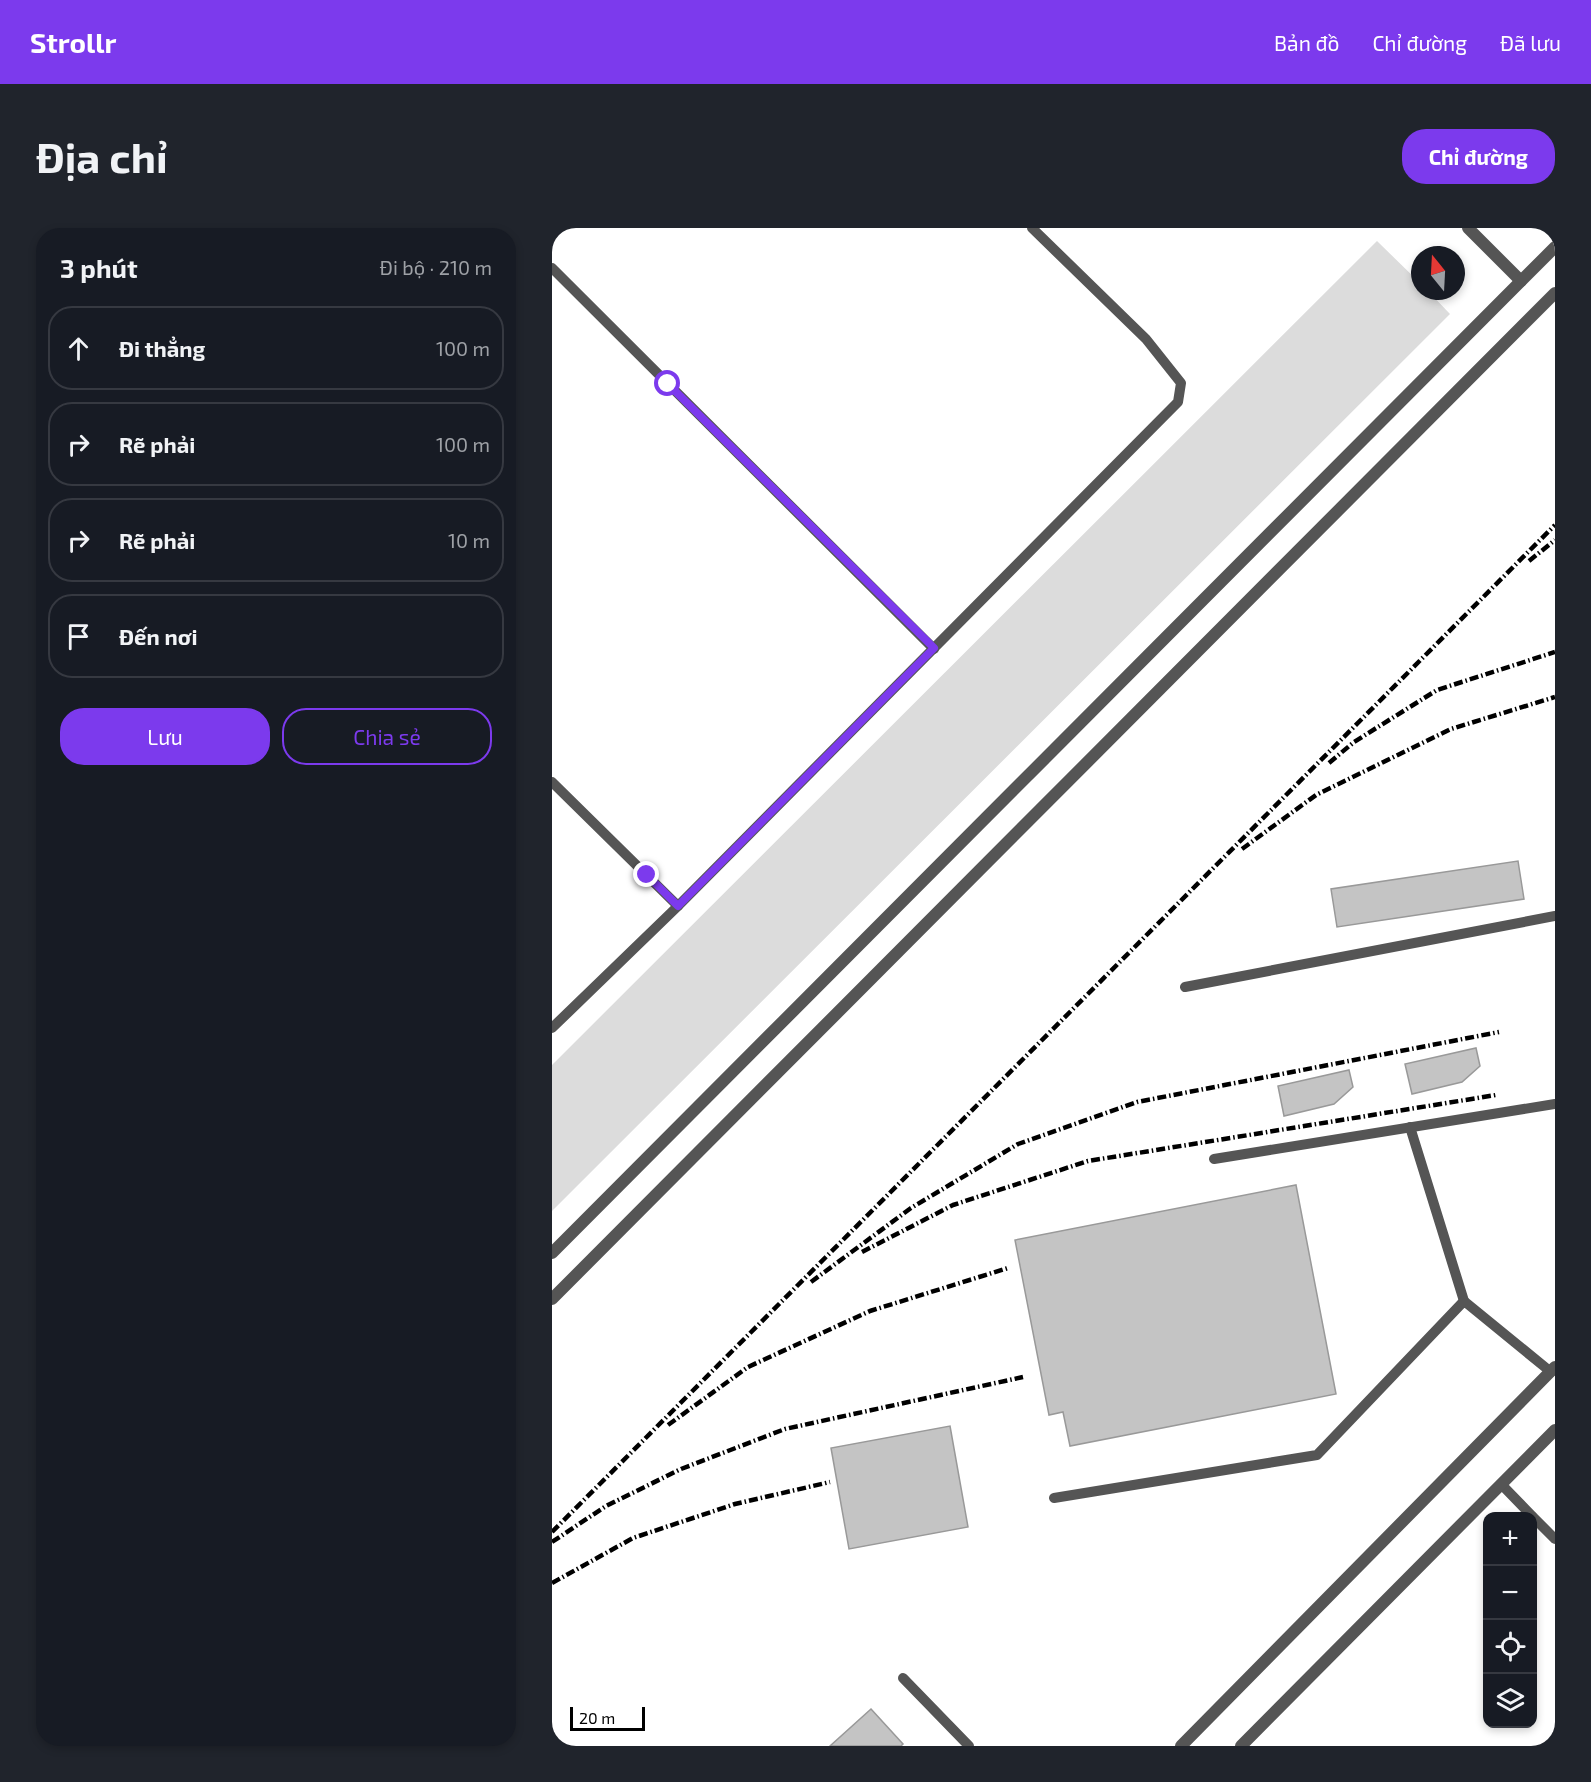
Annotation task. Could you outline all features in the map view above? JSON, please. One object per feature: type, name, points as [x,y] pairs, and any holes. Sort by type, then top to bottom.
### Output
[{"type":"street","points":[[1468,228],[1521,281]]},
{"type":"street","points":[[552,1253],[1555,247]]},
{"type":"street","points":[[552,1299],[1555,293]]},
{"type":"street","points":[[1181,1746],[1553,1369]]},
{"type":"street","points":[[1241,1746],[1555,1430]]},
{"type":"lane","points":[[552,1028],[678,906],[1178,402],[1181,383],[1146,339],[1032,228]]},
{"type":"lane","points":[[552,268],[934,648]]},
{"type":"lane","points":[[552,782],[678,906]]},
{"type":"lane","points":[[1185,987],[1555,916]]},
{"type":"lane","points":[[1214,1159],[1555,1104]]},
{"type":"lane","points":[[1410,1127],[1464,1300],[1553,1369]]},
{"type":"lane","points":[[1054,1498],[1317,1455],[1464,1300]]},
{"type":"lane","points":[[1500,1484],[1528,1512]]},
{"type":"lane","points":[[1537,1521],[1555,1539]]},
{"type":"lane","points":[[903,1678],[966,1745]]},
{"type":"shaded area","points":[[1377,241],[1411,274],[1411,300],[1437,300],[1450,314],[552,1211],[552,1065]]},
{"type":"building","points":[[1518,861],[1524,899],[1337,927],[1331,889]]},
{"type":"building","points":[[1476,1048],[1480,1066],[1462,1082],[1412,1094],[1405,1064]]},
{"type":"building","points":[[1349,1070],[1353,1087],[1334,1104],[1284,1116],[1278,1086]]},
{"type":"building","points":[[1296,1185],[1336,1394],[1070,1446],[1063,1412],[1049,1415],[1015,1240]]},
{"type":"building","points":[[950,1426],[968,1527],[849,1549],[831,1448]]},
{"type":"building","points":[[871,1709],[903,1744],[901,1746],[830,1746]]},
{"type":"railway","points":[[552,1532],[1555,525]]},
{"type":"railway","points":[[1529,561],[1555,540]]},
{"type":"railway","points":[[1329,763],[1354,742],[1437,690],[1555,652]]},
{"type":"railway","points":[[1242,849],[1316,795],[1451,729],[1555,697]]},
{"type":"railway","points":[[811,1282],[911,1208],[1018,1144],[1137,1102],[1499,1032]]},
{"type":"railway","points":[[862,1252],[953,1205],[1088,1161],[1496,1095]]},
{"type":"railway","points":[[668,1425],[748,1367],[870,1311],[1008,1268]]},
{"type":"railway","points":[[552,1542],[606,1506],[681,1469],[785,1429],[1023,1377]]},
{"type":"railway","points":[[552,1583],[633,1538],[735,1504],[830,1482]]},
{"type":"route","points":[[647,875],[678,906],[934,648],[668,384]]}]
